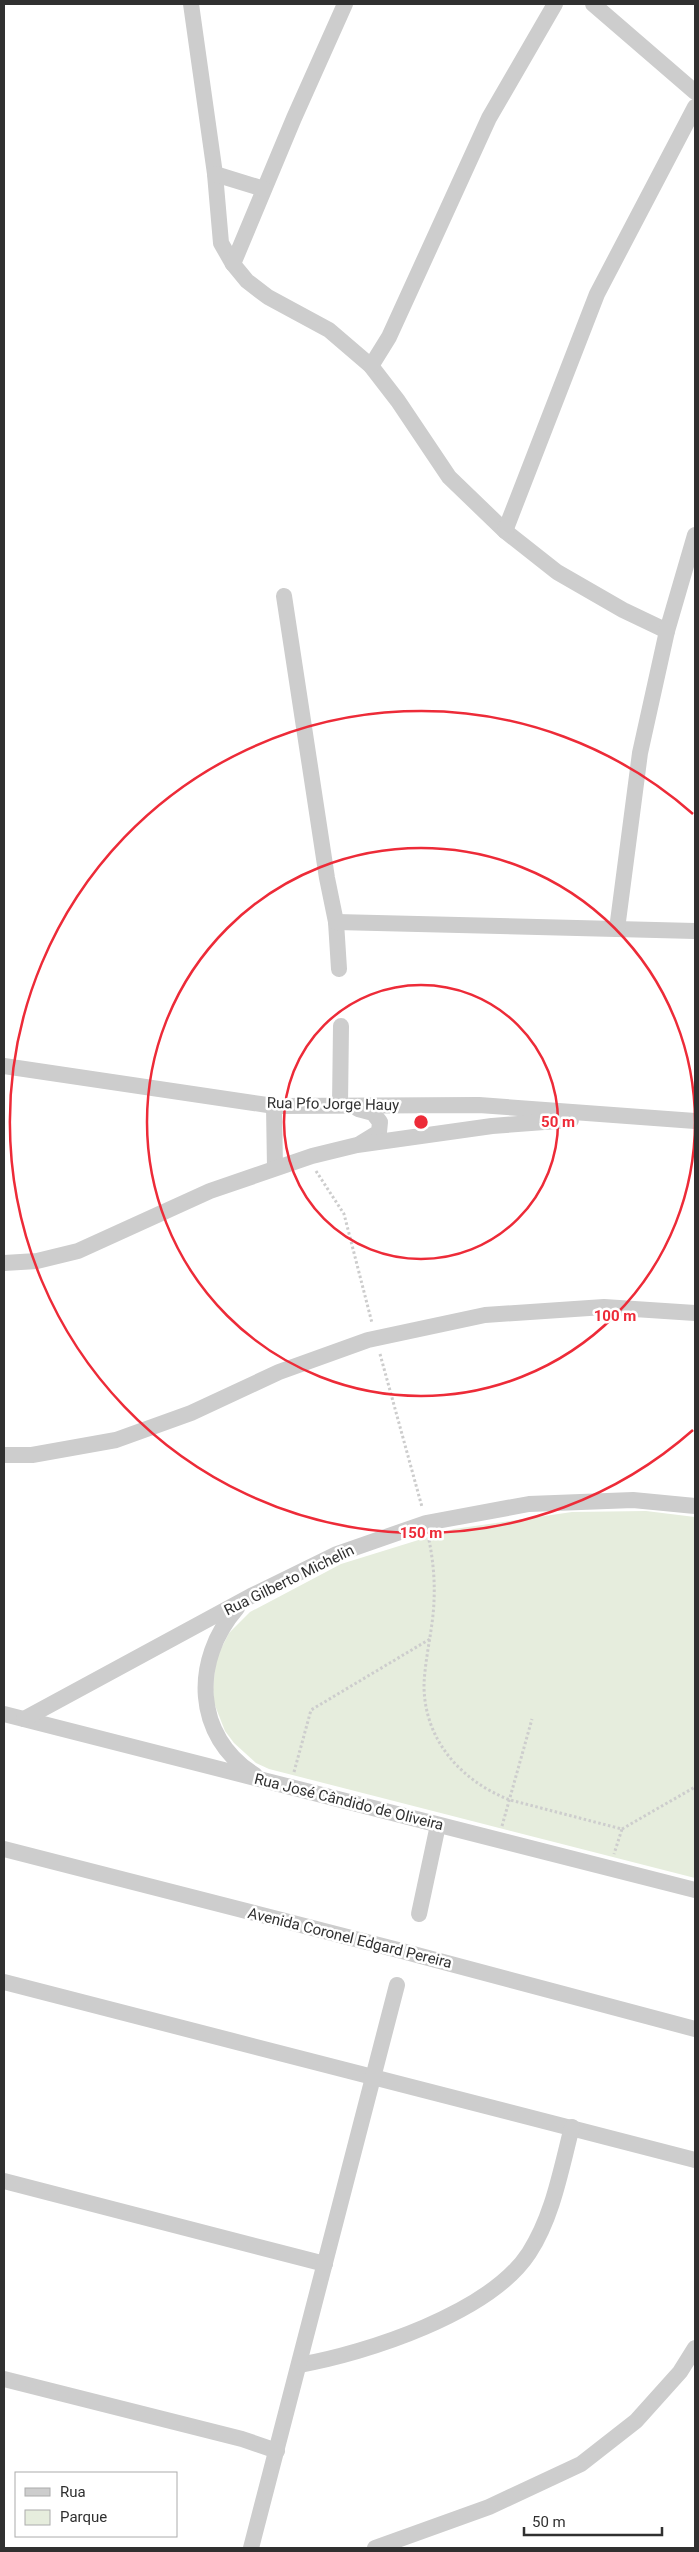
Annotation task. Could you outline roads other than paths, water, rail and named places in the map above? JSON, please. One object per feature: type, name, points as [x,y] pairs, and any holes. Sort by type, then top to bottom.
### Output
[{"type":"street","points":[[191,4],[215,174],[221,243],[233,264],[246,280],[268,298],[329,330],[371,366],[398,401],[449,477],[506,531],[557,572],[623,610],[667,631]]},
{"type":"street","points":[[233,264],[345,4]]},
{"type":"street","points":[[371,366],[389,336],[489,118],[555,4]]},
{"type":"street","points":[[593,4],[695,92]]},
{"type":"street","points":[[506,531],[598,294],[695,107]]},
{"type":"street","points":[[215,174],[264,189]]},
{"type":"street","points":[[617,928],[640,753],[667,631],[695,535]]},
{"type":"street","points":[[284,596],[327,878],[336,922],[339,969]]},
{"type":"street","points":[[336,922],[695,931]]},
{"type":"street","points":[[341,1026],[340,1105],[369,1111],[380,1122],[379,1132],[357,1145]]},
{"type":"street","name":"Rua Pfo Jorge Hauy","points":[[4,1066],[274,1106],[479,1105],[695,1121]]},
{"type":"street","points":[[274,1106],[275,1168]]},
{"type":"street","points":[[4,1263],[37,1261],[78,1251],[210,1191],[275,1168],[357,1145],[492,1126],[629,1116]]},
{"type":"street","points":[[4,1454],[32,1455],[116,1440],[191,1413],[279,1372],[368,1340],[485,1315],[604,1307],[695,1313]]},
{"type":"street","name":"Rua Gilberto Michelin","points":[[24,1719],[251,1596],[337,1554],[426,1523],[529,1504],[633,1500],[695,1506]]},
{"type":"street","points":[[251,1596],[231,1614],[216,1637],[207,1664],[205,1691],[214,1727],[222,1743],[234,1758],[263,1780]]},
{"type":"street","name":"Rua José Cândido de Oliveira","points":[[4,1714],[695,1890]]},
{"type":"street","points":[[419,1914],[438,1825]]},
{"type":"street","name":"Avenida Coronel Edgard Pereira","points":[[4,1849],[393,1948],[695,2029]]},
{"type":"street","points":[[4,1982],[695,2160]]},
{"type":"street","points":[[251,2548],[397,1985]]},
{"type":"street","points":[[299,2365],[328,2360],[395,2338],[464,2310],[502,2282],[529,2253],[548,2214],[572,2127]]},
{"type":"street","points":[[4,2181],[325,2264]]},
{"type":"street","points":[[375,2548],[489,2507],[581,2464],[636,2421],[680,2372],[695,2348]]},
{"type":"street","points":[[4,2379],[242,2440],[277,2451]]}]
